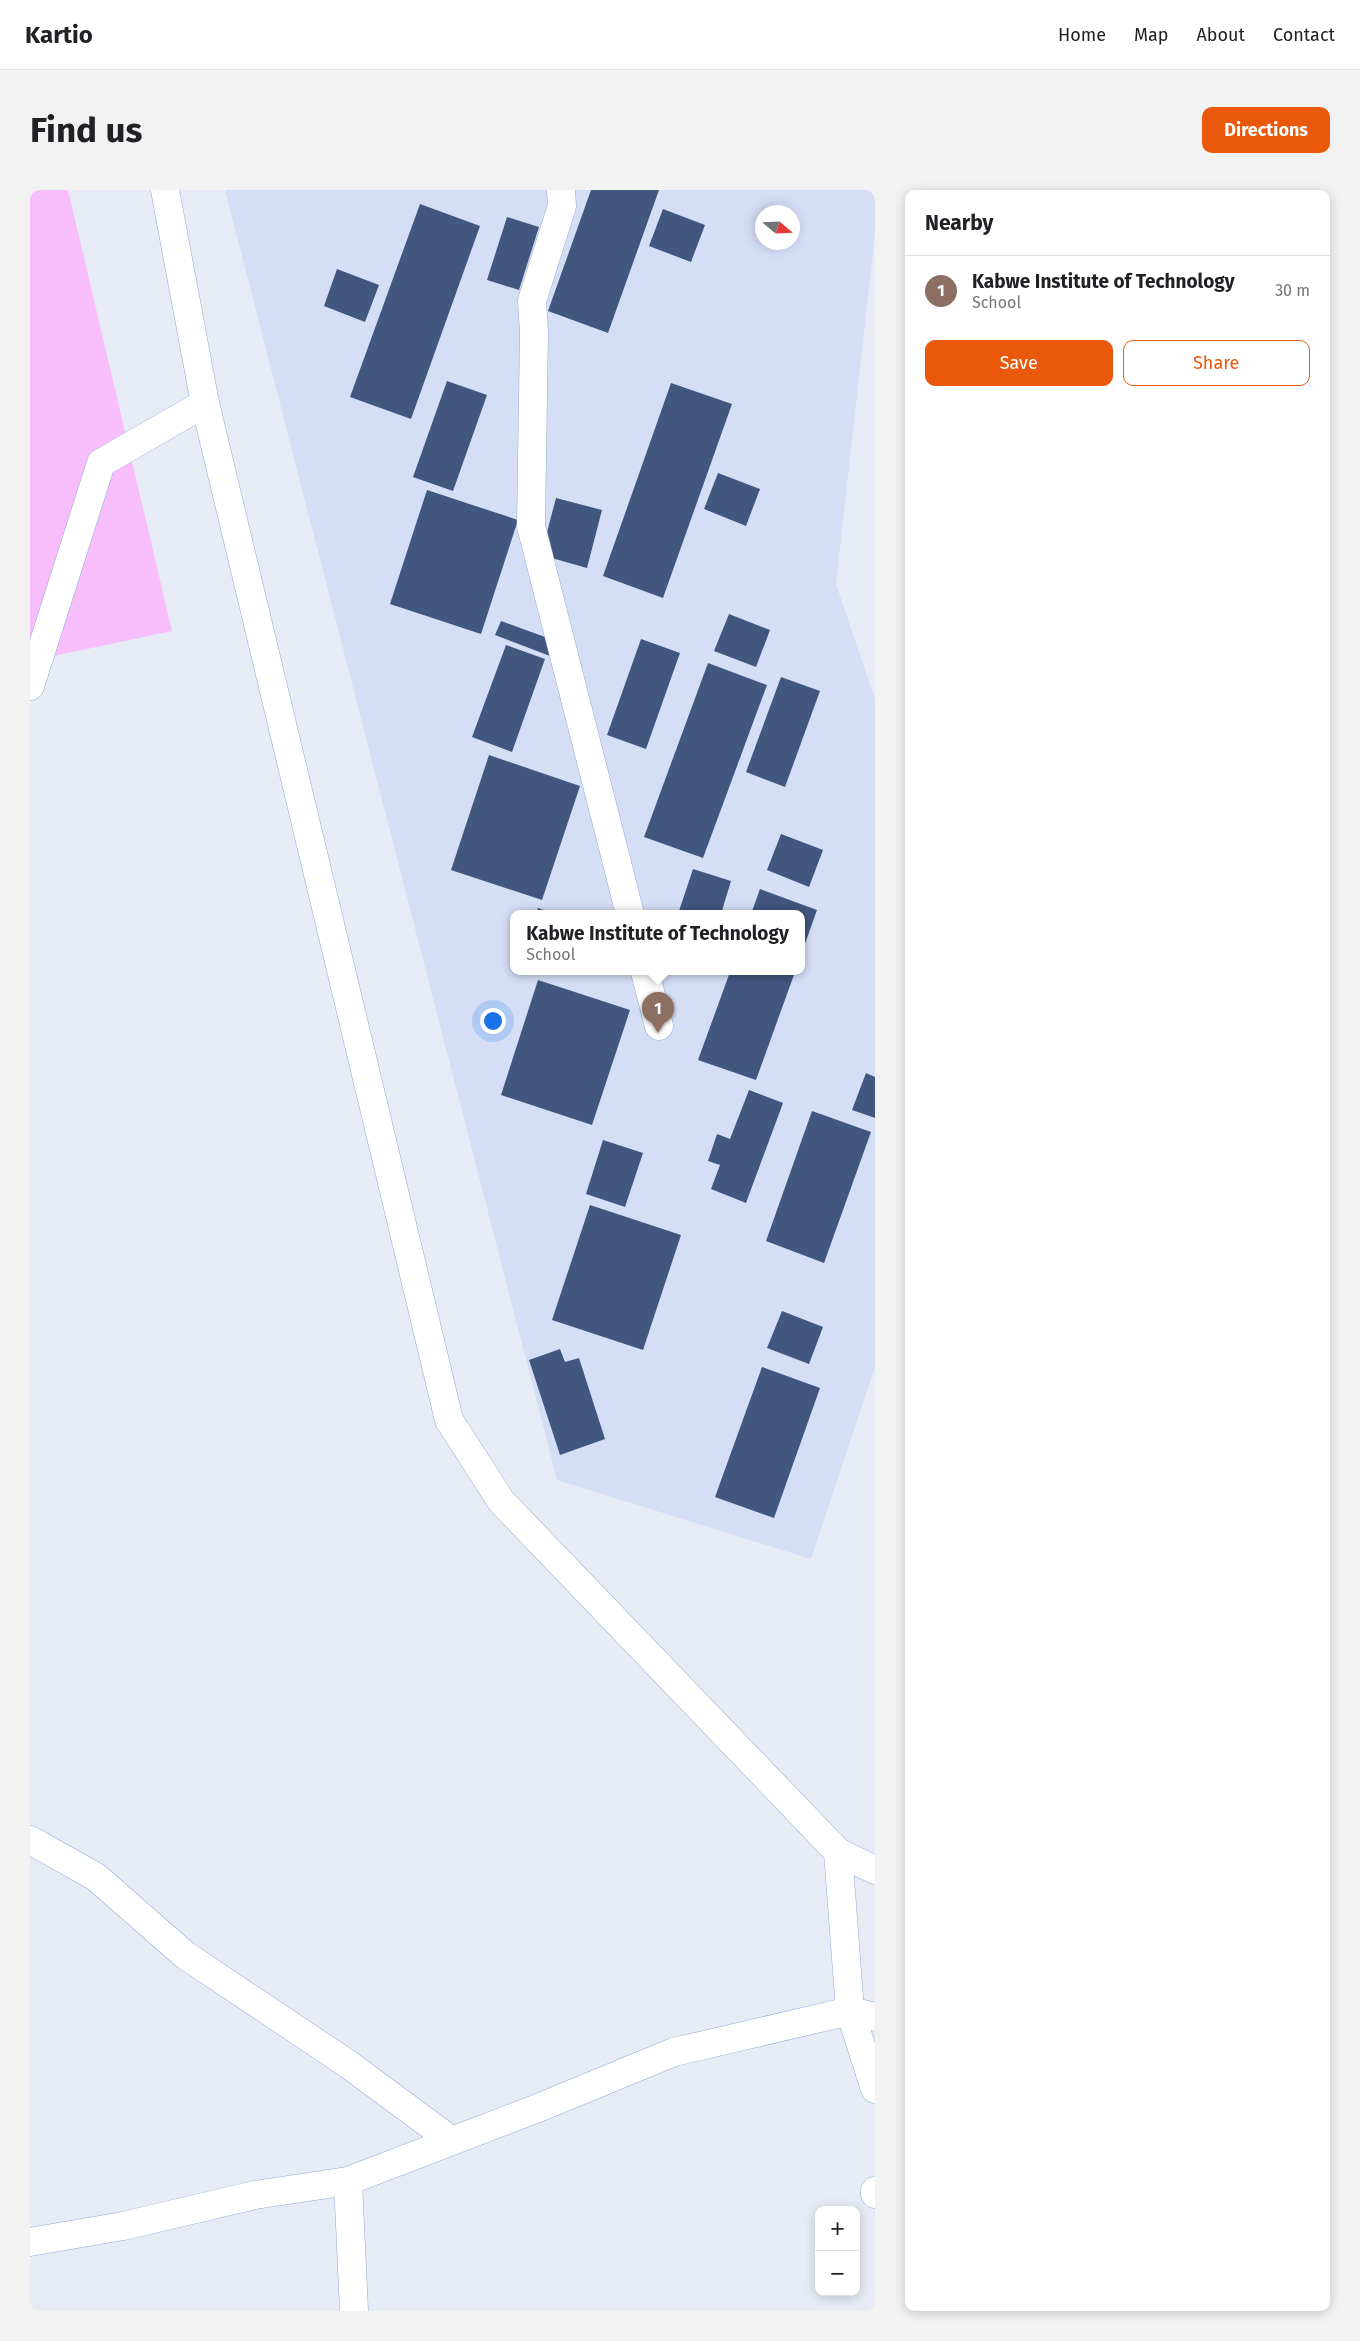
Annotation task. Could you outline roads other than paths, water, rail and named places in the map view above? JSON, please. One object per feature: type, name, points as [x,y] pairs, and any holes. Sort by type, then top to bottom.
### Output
[{"type":"street","points":[[165,190],[205,403],[449,1420],[502,1501],[838,1852],[875,1870]]},
{"type":"street","points":[[561,190],[562,206],[532,301],[534,332],[531,526],[629,910]]},
{"type":"street","points":[[30,686],[101,463],[205,403]]},
{"type":"street","points":[[646,975],[659,1026]]},
{"type":"street","points":[[30,1840],[96,1877],[185,1955],[348,2064],[452,2141]]},
{"type":"street","points":[[838,1852],[875,2089]]},
{"type":"street","points":[[30,2242],[123,2226],[255,2195],[348,2181],[538,2108],[674,2052],[862,2014]]},
{"type":"street","points":[[348,2181],[354,2311]]},
{"type":"place","name":"Kabwe Institute of Technology","points":[[658,1033]]}]
